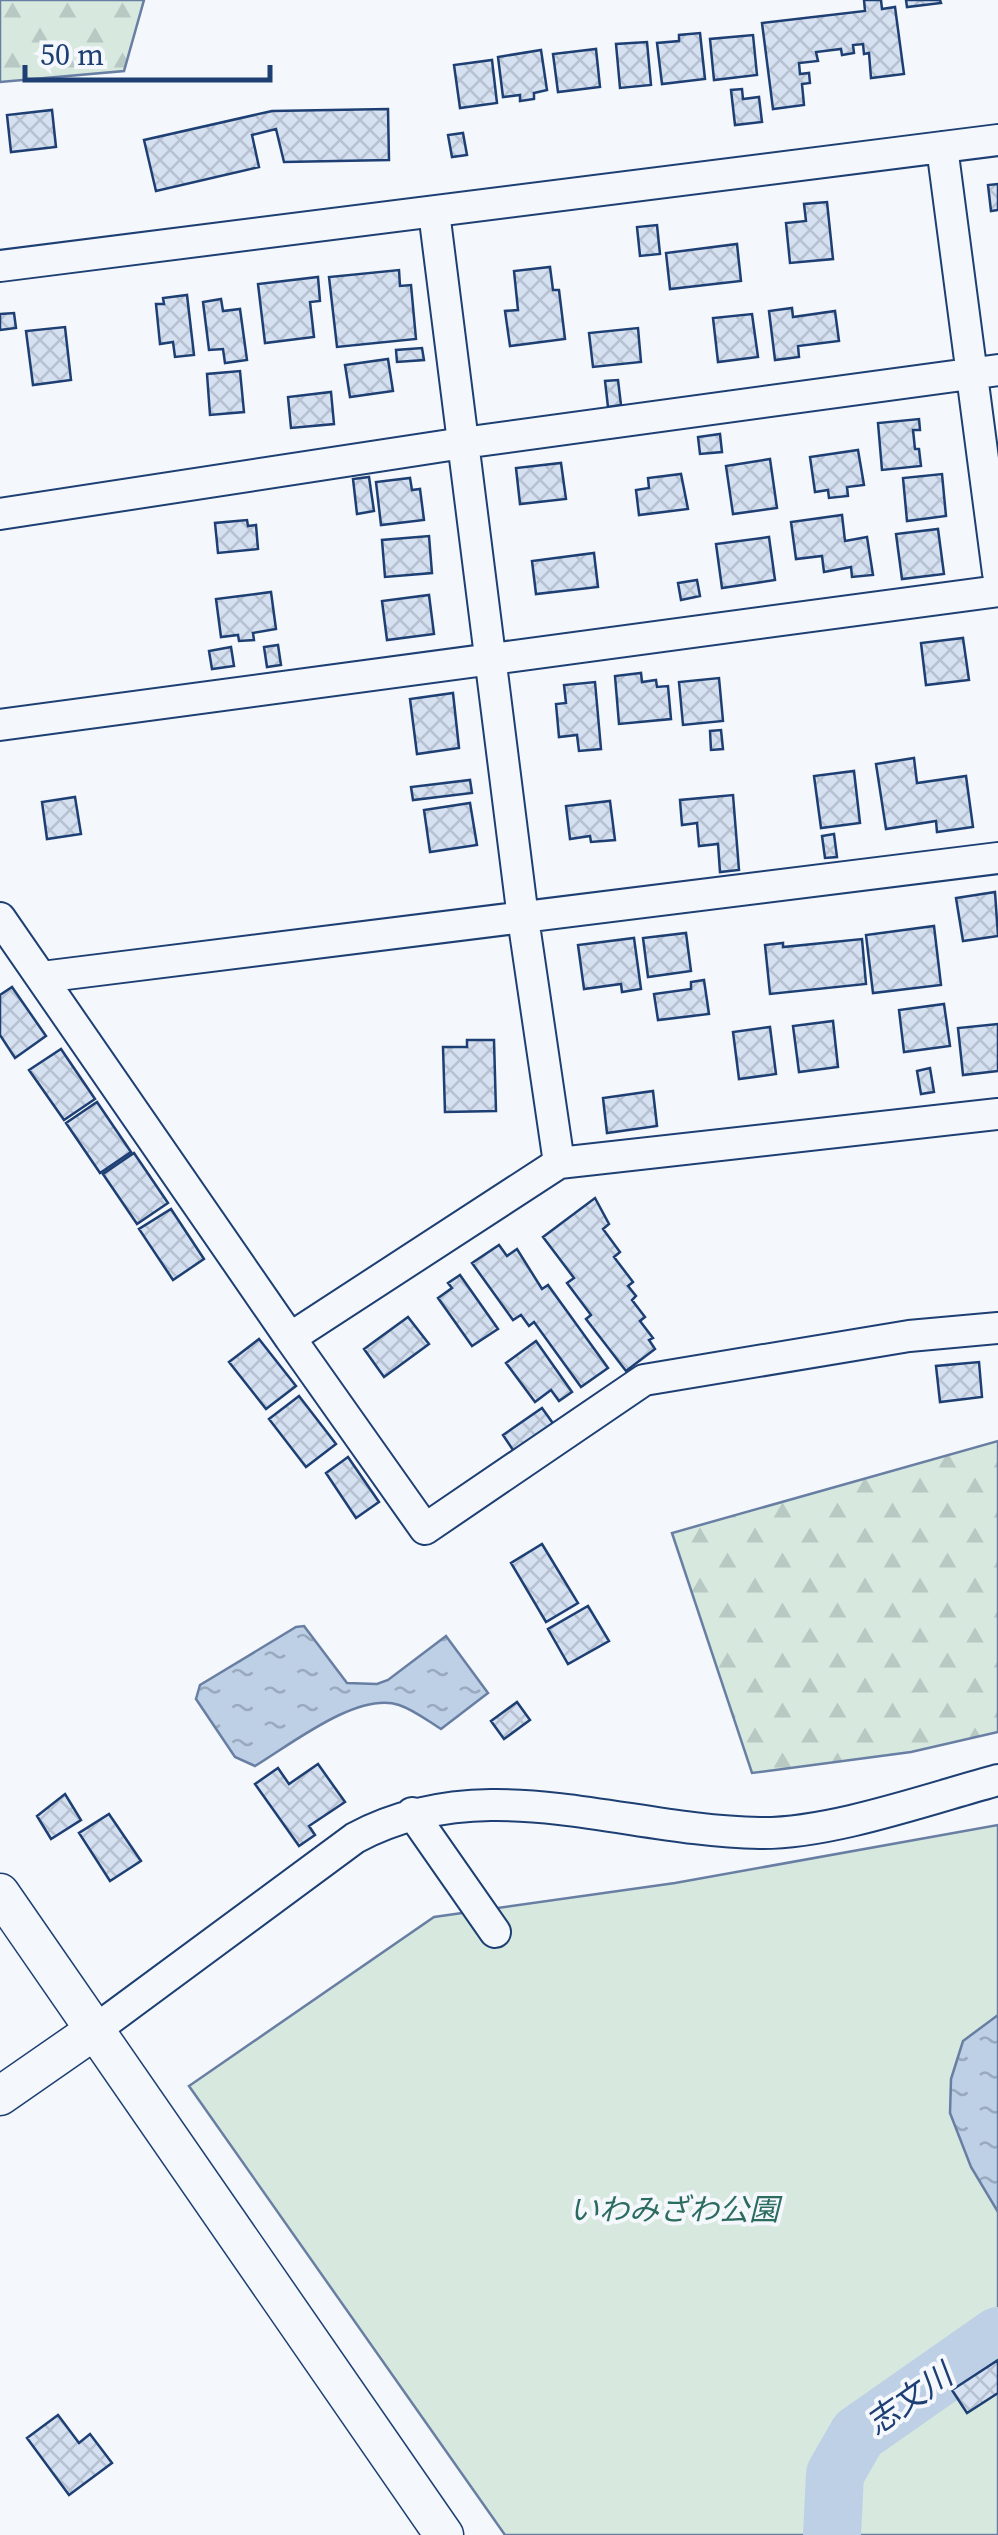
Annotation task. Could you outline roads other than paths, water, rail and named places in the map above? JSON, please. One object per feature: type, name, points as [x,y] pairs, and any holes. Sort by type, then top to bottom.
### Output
[{"type":"street","points":[[0,266],[998,140]]},
{"type":"street","points":[[942,147],[985,372],[998,574]]},
{"type":"street","points":[[434,212],[523,918],[559,1163]]},
{"type":"street","points":[[0,514],[463,442],[985,372]]},
{"type":"street","points":[[0,725],[998,591]]},
{"type":"street","points":[[42,977],[998,858]]},
{"type":"street","points":[[0,918],[425,1529],[644,1380],[909,1336],[998,1328]]},
{"type":"street","points":[[290,1338],[559,1163],[998,1114]]},
{"type":"street","points":[[0,2096],[355,1838],[382,1823],[412,1814],[488,1804],[537,1806],[762,1834],[817,1828],[998,1780]]},
{"type":"street","points":[[412,1814],[495,1932]]},
{"type":"street","points":[[0,1893],[444,2535]]},
{"type":"water","points":[[304,1626],[347,1683],[377,1684],[388,1680],[446,1636],[488,1693],[441,1729],[399,1705],[364,1706],[325,1722],[255,1766],[235,1757],[196,1699],[200,1685],[296,1627]]},
{"type":"water","points":[[998,2015],[998,2212],[971,2167],[950,2113],[951,2079],[963,2041]]},
{"type":"waterway","name":"志文川","points":[[832,2535],[835,2474],[858,2434],[998,2336]]},
{"type":"park label","name":"いわみざわ公園","points":[[674,2210]]}]
